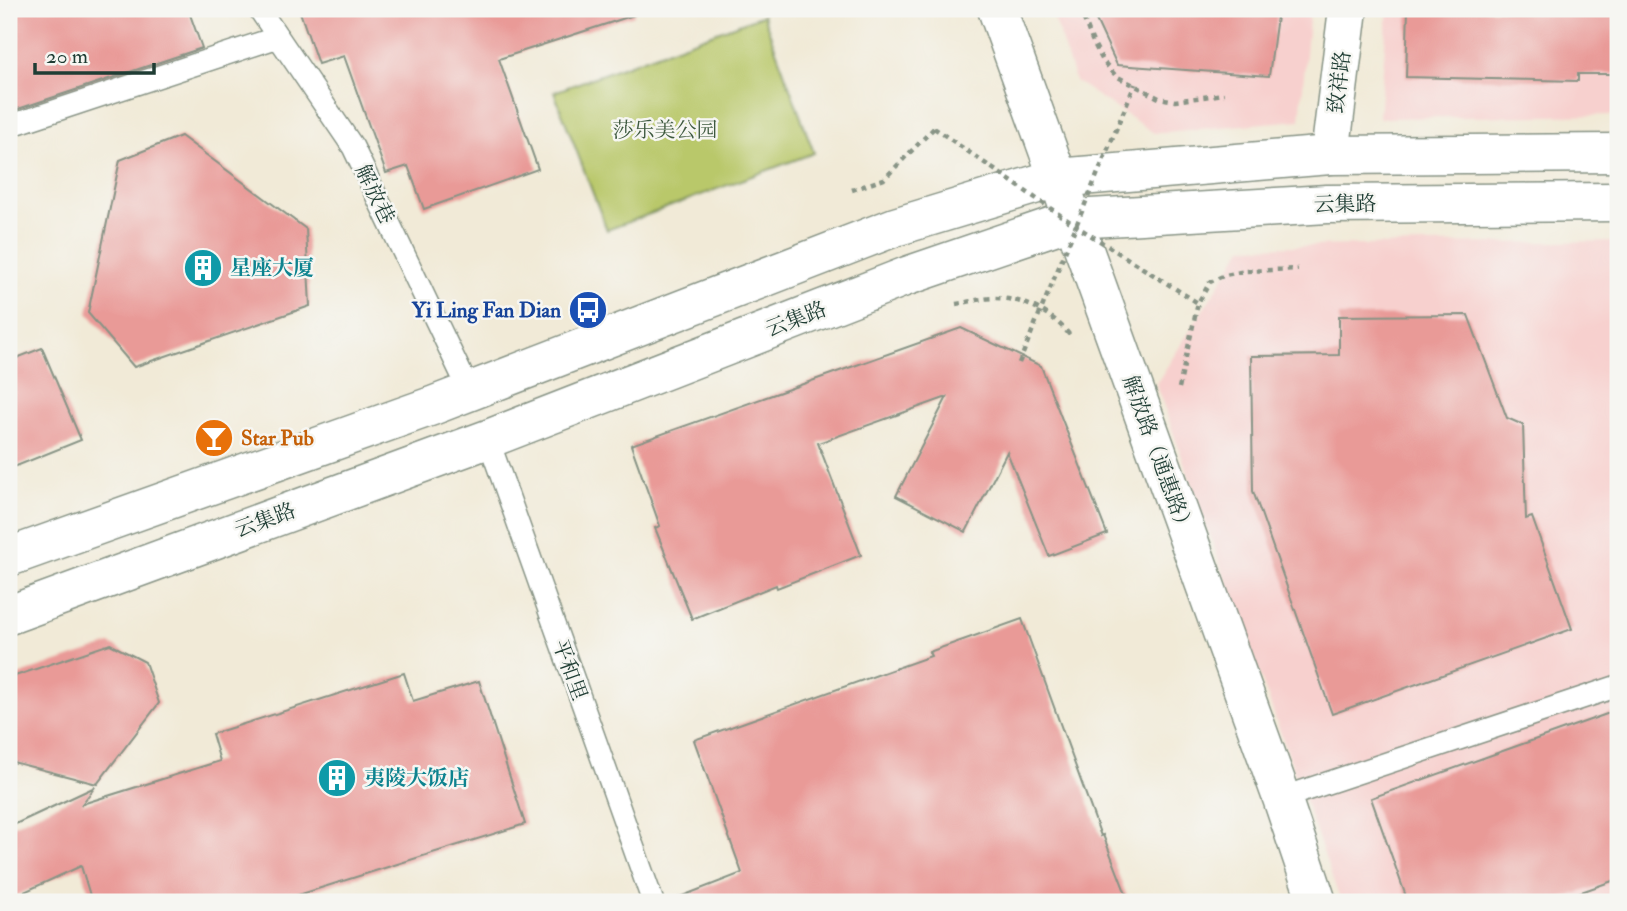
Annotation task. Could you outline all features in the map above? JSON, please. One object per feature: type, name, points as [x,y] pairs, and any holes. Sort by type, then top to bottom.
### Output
[{"type":"main road","name":"解放路（通惠路）","points":[[998,9],[1317,902]]},
{"type":"main road","name":"致祥路","points":[[1330,155],[1348,9]]},
{"type":"main road","points":[[9,557],[470,392],[895,227],[1057,178],[1330,155],[1618,153]]},
{"type":"main road","name":"云集路","points":[[9,615],[488,439],[907,276],[1075,223],[1327,204],[1618,202]]},
{"type":"lane","name":"解放巷","points":[[259,9],[352,147],[470,392]]},
{"type":"lane","points":[[9,127],[278,37]]},
{"type":"lane","name":"平和里","points":[[488,439],[653,902]]},
{"type":"lane","points":[[1282,798],[1618,686]]},
{"type":"path","points":[[1080,9],[1103,61],[1116,76],[1159,98],[1175,101],[1224,93]]},
{"type":"path","points":[[1019,363],[1075,223],[1135,85]]},
{"type":"path","points":[[852,190],[884,179],[934,128],[1198,303]]},
{"type":"path","points":[[1179,388],[1198,303],[1210,282],[1246,271],[1298,269]]},
{"type":"path","points":[[953,304],[991,298],[1008,299],[1042,310],[1059,323],[1070,335],[1075,346]]},
{"type":"shaded area","points":[[1051,9],[1310,9],[1300,120],[1154,133],[1075,81]]},
{"type":"shaded area","points":[[1388,9],[1618,9],[1618,115],[1379,118]]},
{"type":"shaded area","points":[[1618,241],[1618,902],[1341,902],[1156,384],[1243,247]]},
{"type":"green space","name":"莎乐美公园","points":[[763,15],[814,153],[607,230],[554,92]]},
{"type":"building","points":[[9,9],[188,9],[202,48],[9,112]]},
{"type":"building","points":[[299,9],[633,9],[634,15],[499,59],[538,169],[424,209],[408,166],[386,173],[344,56],[318,64]]},
{"type":"building","points":[[1091,9],[1278,9],[1269,76],[1117,65]]},
{"type":"building","points":[[1408,9],[1618,9],[1618,74],[1578,74],[1578,81],[1406,77]]},
{"type":"building","name":"星座大厦","points":[[181,136],[306,229],[310,306],[134,367],[88,313],[120,160]]},
{"type":"building","points":[[1468,315],[1507,418],[1523,425],[1526,519],[1532,517],[1572,629],[1332,714],[1253,491],[1251,356],[1339,355],[1339,316]]},
{"type":"building","points":[[961,328],[1041,366],[1107,534],[1049,556],[1007,452],[966,532],[896,496],[947,397],[818,443],[861,555],[692,619],[655,528],[660,526],[631,445]]},
{"type":"building","points":[[42,348],[81,440],[9,469],[9,361]]},
{"type":"building","points":[[1022,619],[1101,836],[1103,835],[1129,902],[672,902],[742,873],[694,740],[931,656],[929,652]]},
{"type":"building","points":[[110,644],[145,662],[159,703],[97,784],[9,761],[9,678]]},
{"type":"building","name":"夷陵大饭店","points":[[404,673],[413,701],[479,681],[525,824],[276,902],[92,902],[81,866],[9,899],[9,827],[95,787],[82,804],[220,761],[212,734]]},
{"type":"building","points":[[1618,710],[1618,879],[1553,902],[1408,902],[1371,798]]},
{"type":"place","name":"星座大厦","points":[[203,268]]},
{"type":"place","name":"Yi Ling Fan Dian","points":[[588,310]]},
{"type":"place","name":"Star Pub","points":[[214,438]]},
{"type":"place","name":"夷陵大饭店","points":[[337,778]]}]
